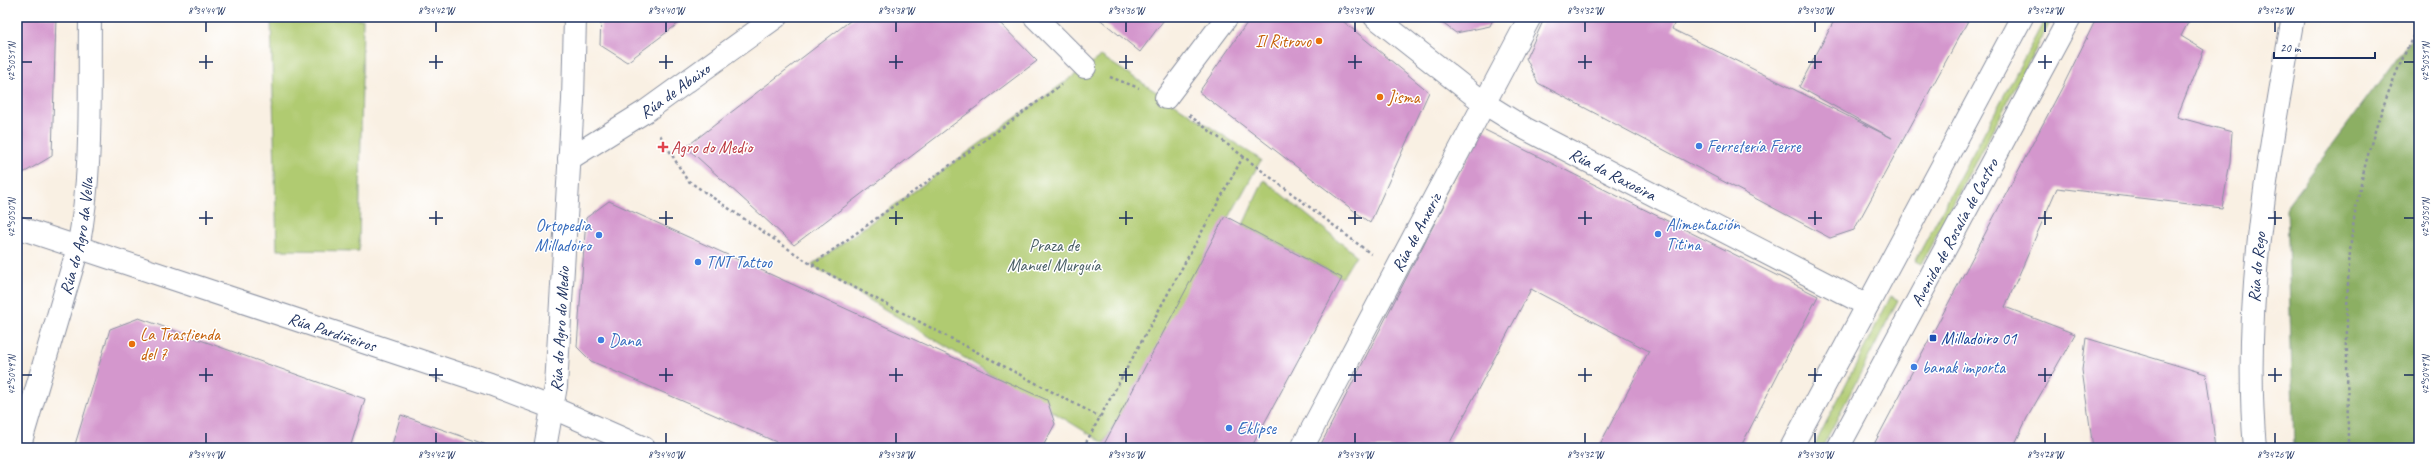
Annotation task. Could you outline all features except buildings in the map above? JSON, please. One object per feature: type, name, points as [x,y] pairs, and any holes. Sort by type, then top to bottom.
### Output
[{"type":"main road","name":"Rúa do Agro da Vella","points":[[19,448],[78,248],[88,180],[90,17]]},
{"type":"main road","name":"Rúa do Agro do Medio","points":[[545,448],[553,408],[569,159],[576,17]]},
{"type":"main road","name":"Rúa de Abaixo","points":[[569,159],[646,111],[776,17]]},
{"type":"main road","points":[[1035,17],[1085,67]]},
{"type":"main road","points":[[1166,98],[1227,17]]},
{"type":"main road","name":"Rúa da Raxoeira","points":[[1375,17],[1484,103],[1526,129],[1867,305]]},
{"type":"main road","name":"Rúa de Anxeriz","points":[[1302,448],[1530,17]]},
{"type":"main road","points":[[1791,448],[2022,17]]},
{"type":"main road","name":"Avenida de Rosalía de Castro","points":[[1838,448],[2070,17]]},
{"type":"main road","name":"Rúa do Rego","points":[[2255,448],[2251,357],[2253,291],[2268,157],[2293,17]]},
{"type":"main road","name":"Rúa Pardiñeiros","points":[[17,227],[553,408],[644,448]]},
{"type":"path","points":[[2348,448],[2348,315],[2351,243],[2358,198],[2371,144],[2389,91],[2419,25]]},
{"type":"path","points":[[812,265],[1085,67],[1166,98],[1395,273]]},
{"type":"path","points":[[646,111],[687,180],[812,265],[1100,417]]},
{"type":"path","points":[[1083,448],[1243,157]]},
{"type":"green space","points":[[2046,17],[2053,17],[1921,264],[1915,261]]},
{"type":"green space","points":[[271,19],[363,19],[359,251],[277,250]]},
{"type":"green space","points":[[2419,28],[2419,448],[2294,448],[2287,206]]},
{"type":"green space","name":"Praza de Manuel Murguía","points":[[1101,56],[1261,160],[1104,443],[812,265]]},
{"type":"green space","points":[[1264,180],[1356,255],[1342,278],[1243,225]]},
{"type":"green space","points":[[1891,296],[1898,300],[1822,448],[1813,448]]},
{"type":"place","name":"Il Ritrovo","points":[[1319,41]]},
{"type":"place","name":"Jisma","points":[[1380,97]]},
{"type":"place","name":"Ferretería Ferre","points":[[1699,146]]},
{"type":"place","name":"Agro do Medio","points":[[663,147]]},
{"type":"place","name":"Alimentación Titina","points":[[1658,234]]},
{"type":"place","name":"Ortopedia Milladoiro","points":[[599,235]]},
{"type":"place","name":"TNT Tattoo","points":[[698,262]]},
{"type":"place","name":"Milladoiro 01","points":[[1933,338]]},
{"type":"place","name":"Dana","points":[[601,340]]},
{"type":"place","name":"La Trastienda del 7","points":[[132,344]]},
{"type":"place","name":"banak importa","points":[[1914,367]]},
{"type":"place","name":"Eklipse","points":[[1229,428]]}]
